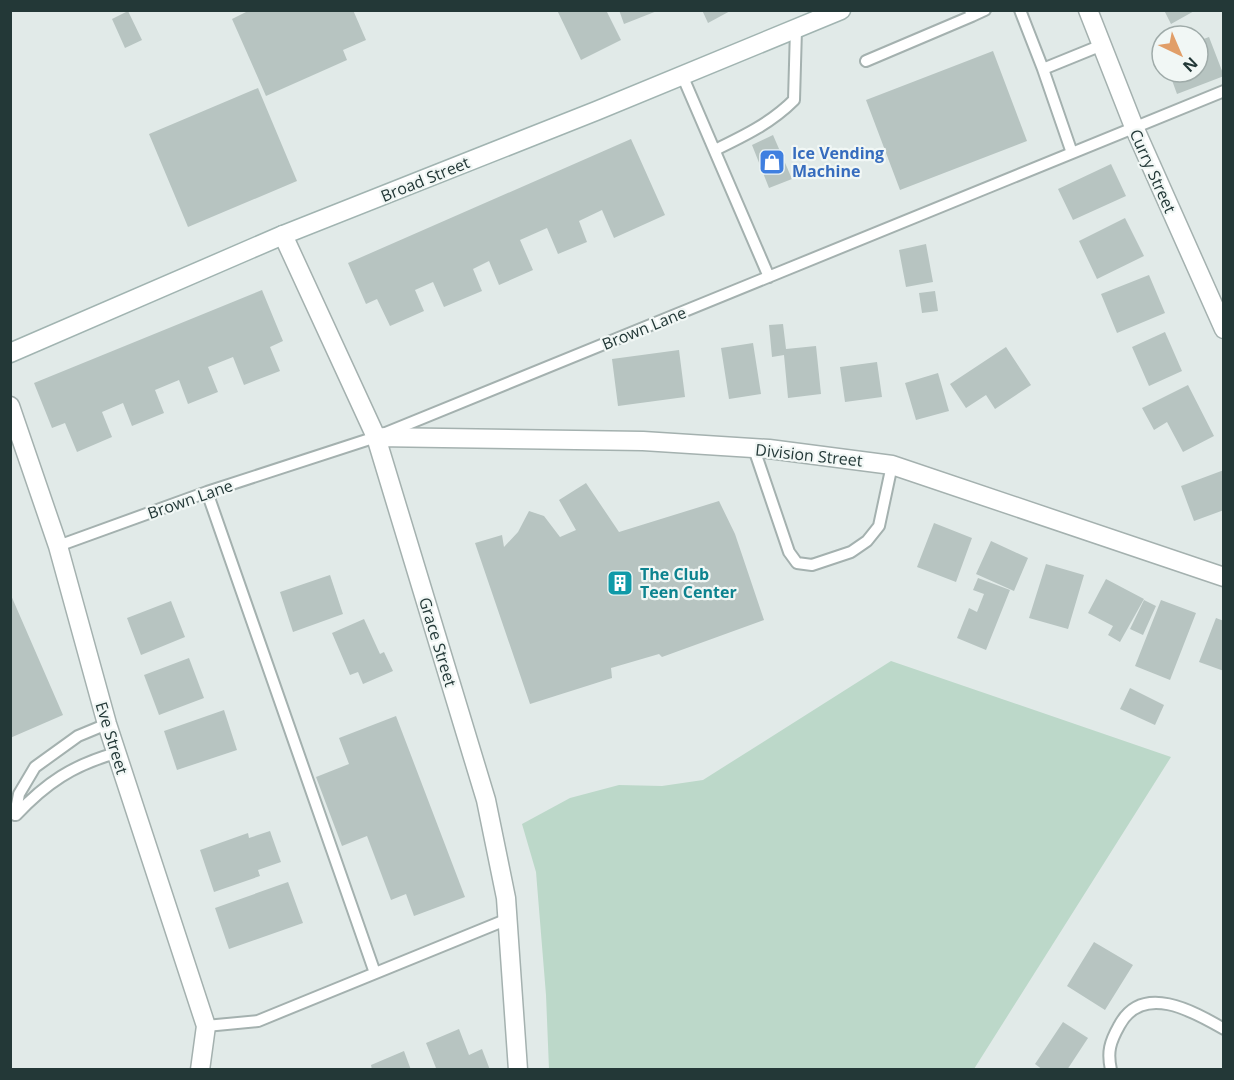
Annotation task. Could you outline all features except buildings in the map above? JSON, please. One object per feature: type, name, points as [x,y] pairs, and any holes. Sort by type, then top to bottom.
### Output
[{"type":"street","name":"Broad Street","points":[[10,353],[283,235],[841,10]]},
{"type":"street","name":"Curry Street","points":[[1088,10],[1134,128],[1223,328]]},
{"type":"street","name":"Grace Street","points":[[283,235],[376,437],[486,800],[506,898],[518,1070]]},
{"type":"street","name":"Eve Street","points":[[10,406],[58,546],[107,724],[206,1026],[200,1070]]},
{"type":"street","name":"Division Street","points":[[376,437],[643,441],[769,449],[892,465],[1224,577]]},
{"type":"lane","points":[[866,61],[971,13],[985,10]]},
{"type":"lane","points":[[1020,10],[1072,153]]},
{"type":"lane","points":[[715,150],[771,121],[794,100],[796,29]]},
{"type":"lane","points":[[1043,69],[1102,45]]},
{"type":"lane","points":[[682,75],[769,277]]},
{"type":"lane","name":"Brown Lane","points":[[58,546],[207,492],[376,437],[1224,91]]},
{"type":"lane","points":[[754,449],[789,552],[798,563],[812,565],[851,552],[867,540],[879,526],[892,465]]},
{"type":"lane","points":[[207,492],[375,973]]},
{"type":"lane","points":[[107,724],[78,736],[35,767],[20,794],[15,815],[36,794],[61,775],[97,758],[116,753]]},
{"type":"lane","points":[[206,1026],[258,1021],[508,920]]},
{"type":"lane","points":[[1111,1070],[1108,1055],[1114,1036],[1124,1016],[1142,1003],[1168,1004],[1195,1012],[1224,1029]]},
{"type":"green space","points":[[891,661],[1171,757],[974,1069],[549,1069],[546,995],[536,872],[522,824],[570,798],[619,785],[662,786],[703,780]]},
{"type":"place","name":"Ice Vending Machine","points":[[772,162]]},
{"type":"place","name":"The Club Teen Center","points":[[620,583]]}]
